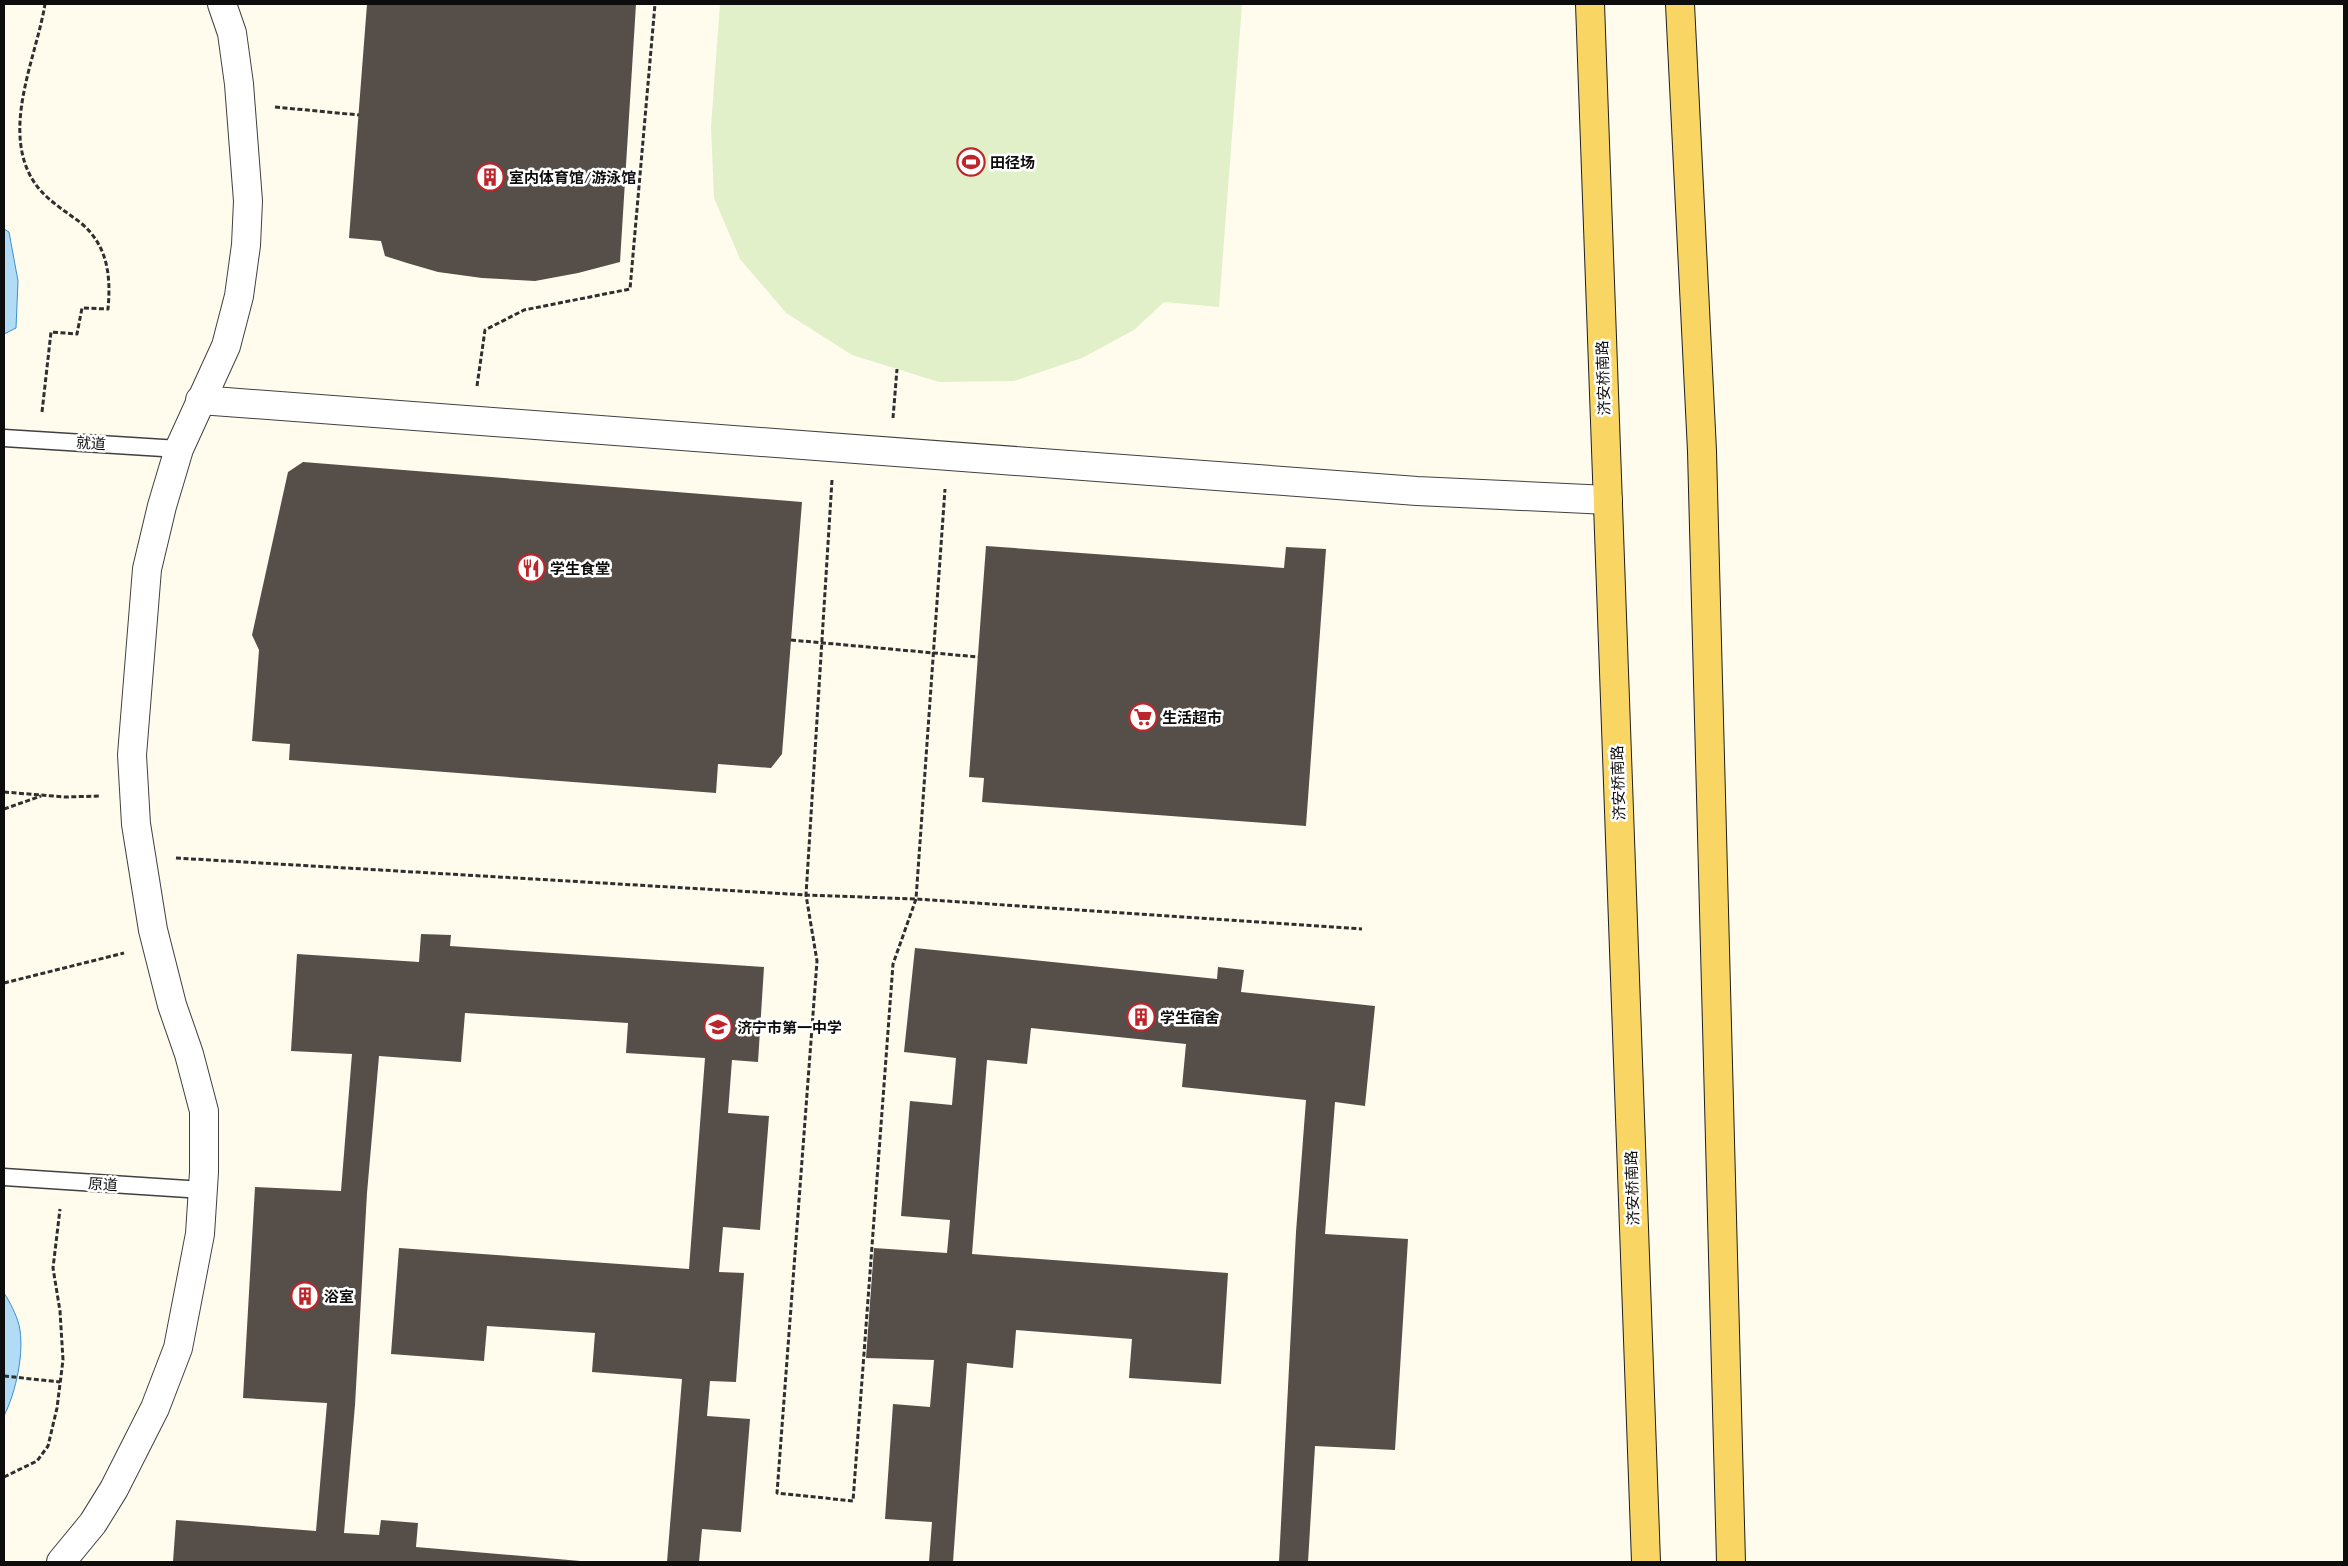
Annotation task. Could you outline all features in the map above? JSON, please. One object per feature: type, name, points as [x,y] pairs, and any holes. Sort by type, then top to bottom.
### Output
[{"type":"main road","name":"济安桥南路","points":[[1590,4],[1646,1562]]},
{"type":"main road","points":[[1680,4],[1702,451],[1731,1562]]},
{"type":"street","points":[[61,1562],[93,1523],[114,1489],[158,1399],[178,1348],[200,1234],[203,1190],[204,1111],[156,945],[140,856],[132,755],[147,569],[162,506],[179,449],[226,346],[239,296],[246,245],[248,201],[240,104],[232,33],[222,4]]},
{"type":"street","points":[[200,400],[1417,491],[1608,500]]},
{"type":"lane","name":"就道","points":[[4,438],[179,449]]},
{"type":"lane","name":"原道","points":[[4,1177],[203,1190]]},
{"type":"path","points":[[38,440],[51,332],[77,334],[82,308],[108,309],[110,280],[107,261],[98,242],[82,224],[40,193],[27,170],[22,151],[21,120],[24,92],[45,4]]},
{"type":"path","points":[[472,420],[485,330],[524,310],[630,289],[654,4]]},
{"type":"path","points":[[240,104],[359,115]]},
{"type":"path","points":[[891,451],[897,369]]},
{"type":"path","points":[[834,447],[806,895],[817,961],[777,1493],[853,1501],[893,964],[916,899],[948,456]]},
{"type":"path","points":[[791,640],[978,657]]},
{"type":"path","points":[[4,792],[65,797],[134,795]]},
{"type":"path","points":[[4,809],[44,795]]},
{"type":"path","points":[[140,856],[806,895],[916,899],[1362,929]]},
{"type":"path","points":[[4,983],[19,977],[50,973],[156,945]]},
{"type":"path","points":[[4,1477],[38,1461],[48,1446],[63,1360],[60,1311],[54,1268],[62,1181]]},
{"type":"path","points":[[4,1376],[60,1382]]},
{"type":"green space","name":"田径场","points":[[720,4],[1242,4],[1219,307],[1164,302],[1134,330],[1082,358],[1014,381],[939,382],[852,355],[786,313],[740,259],[714,198],[711,127]]},
{"type":"water","points":[[4,229],[9,232],[18,281],[16,328],[4,334]]},
{"type":"water","points":[[4,1293],[18,1321],[21,1347],[16,1384],[4,1416]]},
{"type":"building","name":"室内体育馆/游泳馆","points":[[367,4],[636,4],[620,262],[578,273],[535,281],[482,278],[438,272],[407,263],[385,256],[381,241],[349,238]]},
{"type":"building","name":"学生食堂","points":[[303,462],[802,502],[782,754],[771,768],[718,764],[716,793],[289,760],[290,744],[252,741],[259,650],[252,635],[288,472]]},
{"type":"building","name":"生活超市","points":[[986,546],[1284,568],[1286,547],[1326,549],[1306,826],[982,802],[984,778],[969,777]]},
{"type":"building","points":[[421,934],[451,935],[450,946],[764,967],[758,1062],[732,1060],[728,1113],[769,1116],[760,1230],[723,1227],[719,1272],[744,1273],[736,1382],[710,1381],[707,1416],[750,1419],[741,1532],[702,1529],[699,1562],[667,1562],[682,1379],[592,1372],[595,1333],[487,1326],[484,1361],[391,1354],[399,1248],[689,1269],[705,1058],[626,1053],[628,1023],[465,1013],[461,1062],[379,1056],[367,1193],[355,1405],[344,1533],[379,1535],[381,1520],[418,1523],[416,1547],[592,1562],[173,1562],[176,1520],[316,1531],[327,1403],[243,1398],[255,1187],[341,1191],[352,1054],[291,1051],[297,954],[419,962]]},
{"type":"building","points":[[915,948],[1217,979],[1218,967],[1244,970],[1241,992],[1375,1006],[1365,1106],[1335,1102],[1325,1234],[1408,1239],[1395,1450],[1315,1446],[1308,1562],[1279,1562],[1296,1232],[1306,1100],[1182,1087],[1186,1044],[1031,1028],[1027,1064],[987,1060],[972,1254],[1228,1273],[1221,1384],[1129,1378],[1132,1339],[1016,1330],[1013,1368],[967,1363],[953,1562],[929,1562],[932,1522],[885,1519],[893,1404],[930,1407],[934,1360],[866,1358],[874,1248],[947,1253],[950,1220],[901,1216],[910,1101],[952,1105],[956,1058],[904,1052]]},
{"type":"place","name":"田径场","points":[[971,162]]},
{"type":"place","name":"室内体育馆/游泳馆","points":[[490,177]]},
{"type":"place","name":"学生食堂","points":[[531,568]]},
{"type":"place","name":"生活超市","points":[[1143,717]]},
{"type":"place","name":"学生宿舍","points":[[1141,1017]]},
{"type":"place","name":"济宁市第一中学","points":[[718,1027]]},
{"type":"place","name":"浴室","points":[[305,1296]]}]
